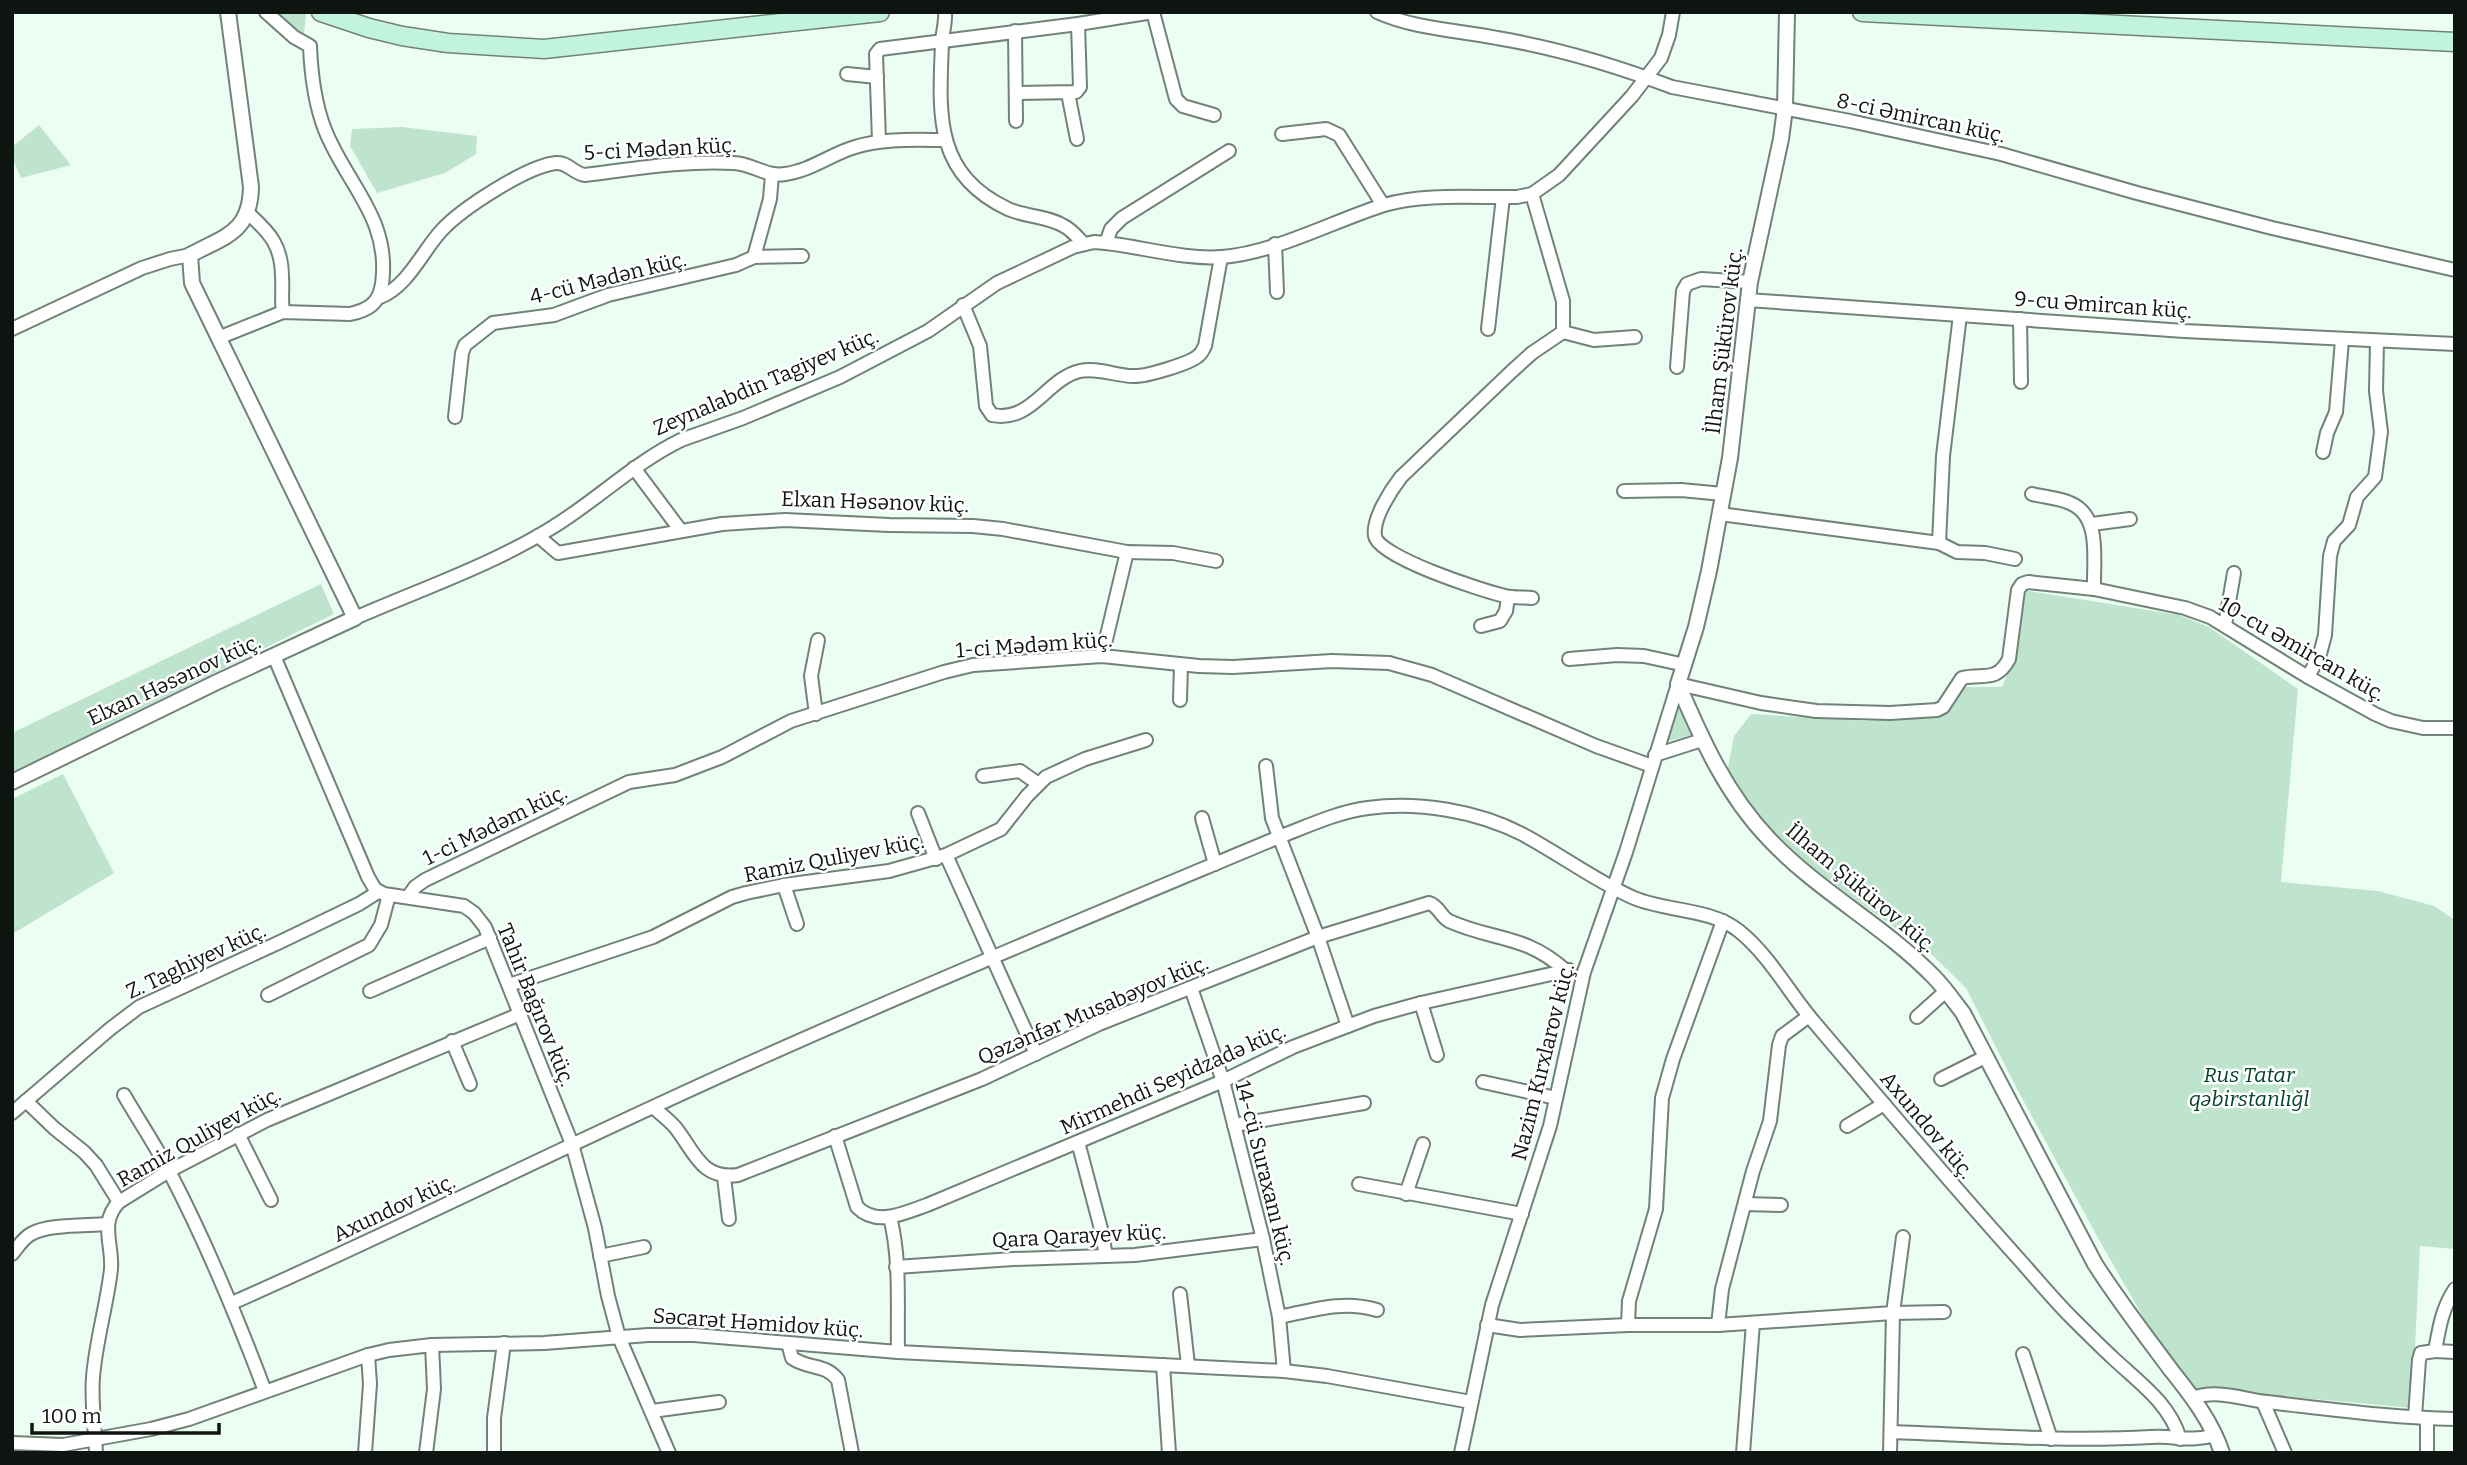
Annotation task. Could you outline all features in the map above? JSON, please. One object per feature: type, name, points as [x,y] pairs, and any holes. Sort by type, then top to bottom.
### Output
[{"type":"main road","points":[[321,12],[369,29],[402,36],[448,43],[523,48],[586,45],[772,18],[880,12]]},
{"type":"main road","points":[[1862,12],[2455,42]]},
{"type":"street","points":[[12,328],[142,268],[170,258],[190,255],[229,235],[242,223],[248,214],[251,187],[228,12]]},
{"type":"street","points":[[266,12],[293,37],[310,46],[318,107],[324,127],[371,210],[378,228],[383,273],[380,297]]},
{"type":"street","points":[[945,12],[942,42],[942,120],[952,160],[963,176],[984,194],[1018,213],[1062,224],[1084,244]]},
{"type":"street","points":[[879,141],[876,54],[880,49],[1153,12],[1175,99],[1183,106],[1214,115]]},
{"type":"street","name":"8-ci Əmircan küç.","points":[[1377,12],[1432,28],[1537,47],[1647,77],[1672,87],[2001,154],[2272,228],[2455,270]]},
{"type":"street","name":"Zeynalabdin Tagiyev küç.","points":[[355,618],[538,536],[584,506],[653,454],[681,440],[743,418],[861,367],[928,331],[998,283],[1084,244],[1105,243],[1221,257],[1275,244],[1383,205],[1422,199],[1532,194],[1559,175],[1647,77],[1661,58],[1673,12]]},
{"type":"street","name":"İlham Şükürov küç.","points":[[1787,12],[1784,108],[1776,169],[1748,300],[1730,457],[1709,571],[1678,684],[1702,740],[1732,793],[1768,838],[1799,868],[1918,962],[1963,1013],[2095,1264],[2193,1398],[2215,1435],[2222,1453]]},
{"type":"street","points":[[1017,93],[1076,92],[1080,87],[1078,24]]},
{"type":"street","points":[[1015,31],[1016,121]]},
{"type":"street","points":[[847,74],[877,77]]},
{"type":"street","points":[[1068,93],[1077,139]]},
{"type":"street","points":[[1282,134],[1326,129],[1339,135],[1383,205]]},
{"type":"street","points":[[754,257],[770,199],[772,175],[799,171],[853,147],[879,141],[945,140]]},
{"type":"street","points":[[1105,243],[1111,229],[1122,218],[1228,151]]},
{"type":"street","name":"5-ci Mədən küç.","points":[[283,312],[350,314],[370,308],[380,297],[396,288],[449,223],[506,183],[555,163],[564,163],[576,174],[585,175],[663,165],[734,163],[750,165],[772,175]]},
{"type":"street","points":[[1532,194],[1563,301],[1563,332]]},
{"type":"street","points":[[1488,328],[1503,197]]},
{"type":"street","points":[[218,338],[283,312],[279,251],[273,238],[248,214]]},
{"type":"street","points":[[1275,244],[1277,292]]},
{"type":"street","points":[[190,255],[192,283],[355,618]]},
{"type":"street","name":"4-cü Mədən küç.","points":[[455,417],[461,353],[465,345],[493,323],[554,314],[608,295],[736,265],[754,257],[802,256]]},
{"type":"street","points":[[963,305],[980,346],[986,406],[992,415],[1000,417],[1020,414],[1059,382],[1078,371],[1143,376],[1198,357],[1205,346],[1221,257]]},
{"type":"street","points":[[1677,367],[1683,290],[1687,284],[1701,279],[1751,282]]},
{"type":"street","name":"9-cu Əmircan küç.","points":[[1748,300],[2342,340],[2455,344]]},
{"type":"street","points":[[1940,543],[1943,456],[1961,315]]},
{"type":"street","points":[[2020,318],[2021,382]]},
{"type":"street","points":[[1532,598],[1508,597],[1454,580],[1391,553],[1380,545],[1375,536],[1377,521],[1389,493],[1401,477],[1532,353],[1563,332],[1594,340],[1635,337]]},
{"type":"street","points":[[2323,453],[2327,433],[2336,412],[2342,340]]},
{"type":"street","points":[[2308,677],[2320,654],[2325,635],[2330,556],[2334,541],[2349,525],[2357,497],[2375,477],[2381,432],[2376,391],[2377,341]]},
{"type":"street","points":[[635,467],[681,531]]},
{"type":"street","points":[[1624,491],[1682,490],[1723,494]]},
{"type":"street","points":[[2032,494],[2072,503],[2092,524],[2094,589]]},
{"type":"street","points":[[1720,514],[1940,543],[1957,552],[1985,553],[2015,559]]},
{"type":"street","points":[[2092,524],[2130,519]]},
{"type":"street","name":"Elxan Həsənov küç.","points":[[538,536],[558,553],[722,524],[785,520],[889,526],[973,526],[1127,552],[1173,552],[1216,561]]},
{"type":"street","points":[[1102,656],[1127,552]]},
{"type":"street","points":[[2225,625],[2234,573]]},
{"type":"street","name":"10-cu Əmircan küç.","points":[[1678,684],[1760,704],[1816,711],[1890,713],[1937,710],[1949,702],[1962,678],[1991,676],[2005,668],[2009,659],[2018,590],[2022,584],[2028,582],[2094,589],[2185,608],[2225,625],[2308,677],[2391,721],[2423,728],[2455,728]]},
{"type":"street","points":[[1481,626],[1500,621],[1506,611],[1508,597]]},
{"type":"street","name":"Elxan Həsənov küç.","points":[[12,782],[355,618]]},
{"type":"street","points":[[816,713],[811,676],[818,640]]},
{"type":"street","points":[[1569,659],[1617,654],[1644,656],[1685,665]]},
{"type":"street","points":[[268,995],[369,945],[381,925],[383,893],[368,877],[274,656]]},
{"type":"street","name":"1-ci Mədəm küç.","points":[[408,897],[425,880],[629,782],[676,775],[722,757],[791,721],[957,668],[1102,656],[1181,665],[1233,667],[1332,661],[1389,663],[1432,675],[1596,746],[1653,760]]},
{"type":"street","points":[[1180,700],[1181,665]]},
{"type":"street","name":"Nazim Kırxlarov küç.","points":[[1461,1453],[1487,1325],[1541,1158],[1584,972],[1678,684]]},
{"type":"street","name":"Ramiz Quliyev küç.","points":[[509,985],[653,937],[732,897],[785,885],[890,871],[941,857],[1001,829],[1037,783],[1053,773],[1146,740]]},
{"type":"street","points":[[1653,760],[1702,740]]},
{"type":"street","points":[[1266,766],[1270,807],[1279,837],[1318,937],[1348,1026]]},
{"type":"street","points":[[983,776],[1020,771],[1037,783]]},
{"type":"street","name":"Axundov küç.","points":[[232,1303],[343,1254],[572,1144],[762,1057],[992,958],[1339,814],[1367,808],[1397,806],[1433,809],[1488,820],[1521,834],[1637,899],[1723,920],[1739,931],[1756,947],[1809,1016],[1936,1167],[2070,1315],[2169,1413],[2180,1439]]},
{"type":"street","points":[[918,813],[992,958],[1036,1054]]},
{"type":"street","points":[[1202,818],[1215,864]]},
{"type":"street","points":[[785,885],[797,924]]},
{"type":"street","name":"Tahir Bağırov küç.","points":[[383,893],[464,906],[480,919],[490,938],[572,1144],[584,1182],[619,1337],[669,1453]]},
{"type":"street","name":"Z. Taghiyev küç.","points":[[12,1113],[139,1007],[383,893]]},
{"type":"street","name":"Qəzənfər Musabəyov küç.","points":[[724,1177],[738,1175],[982,1079],[1099,1024],[1318,937],[1429,903],[1447,920],[1537,949],[1565,970]]},
{"type":"street","points":[[1628,1325],[1629,1301],[1656,1209],[1662,1098],[1673,1059],[1723,920]]},
{"type":"street","points":[[369,991],[490,938]]},
{"type":"street","name":"Mirmehdi Seyidzadə küç.","points":[[890,1217],[928,1205],[1223,1082],[1293,1047],[1393,1010],[1565,970],[1584,972]]},
{"type":"street","name":"14-cü Suraxanı küç.","points":[[1191,989],[1223,1082],[1263,1239],[1279,1317],[1284,1371]]},
{"type":"street","points":[[1917,1017],[1946,991]]},
{"type":"street","points":[[1421,1003],[1437,1055]]},
{"type":"street","name":"Ramiz Quliyev küç.","points":[[107,1224],[119,1202],[169,1171],[238,1134],[309,1100],[520,1014]]},
{"type":"street","points":[[1718,1325],[1722,1289],[1753,1171],[1770,1121],[1779,1045],[1782,1036],[1809,1016]]},
{"type":"street","points":[[452,1041],[470,1084]]},
{"type":"street","points":[[1941,1079],[1985,1057]]},
{"type":"street","points":[[1483,1082],[1556,1098]]},
{"type":"street","points":[[124,1095],[169,1171],[232,1303],[265,1391]]},
{"type":"street","points":[[26,1101],[90,1158],[119,1202]]},
{"type":"street","points":[[1234,1125],[1364,1103]]},
{"type":"street","points":[[1847,1126],[1884,1104]]},
{"type":"street","points":[[654,1108],[675,1126],[701,1164],[710,1172],[724,1177],[729,1219]]},
{"type":"street","points":[[238,1134],[271,1200]]},
{"type":"street","points":[[835,1136],[857,1207],[874,1218],[890,1217],[894,1233],[898,1352]]},
{"type":"street","points":[[1077,1142],[1106,1256]]},
{"type":"street","points":[[1406,1194],[1423,1144]]},
{"type":"street","points":[[1359,1184],[1522,1214]]},
{"type":"street","points":[[1745,1204],[1781,1205]]},
{"type":"street","points":[[12,1254],[32,1233],[107,1224],[111,1262],[92,1394],[96,1453]]},
{"type":"street","points":[[1890,1453],[1893,1313],[1903,1237]]},
{"type":"street","name":"Qara Qarayev küç.","points":[[896,1267],[1106,1256],[1263,1239]]},
{"type":"street","points":[[600,1256],[644,1247]]},
{"type":"street","points":[[2435,1351],[2439,1325],[2447,1301],[2455,1289]]},
{"type":"street","points":[[1180,1294],[1188,1365]]},
{"type":"street","points":[[1279,1317],[1339,1304],[1360,1305],[1377,1310]]},
{"type":"street","points":[[1487,1325],[1520,1330],[1628,1325],[1718,1325],[1944,1312]]},
{"type":"street","points":[[1743,1453],[1753,1323]]},
{"type":"street","name":"Səcarət Həmidov küç.","points":[[12,1443],[63,1445],[151,1429],[189,1419],[368,1355],[389,1350],[432,1345],[575,1341],[619,1337],[694,1335],[898,1352],[1284,1371],[1471,1402]]},
{"type":"street","points":[[494,1453],[494,1418],[504,1343]]},
{"type":"street","points":[[788,1343],[792,1358],[801,1364],[831,1371],[838,1380],[852,1453]]},
{"type":"street","points":[[426,1453],[434,1389],[432,1345]]},
{"type":"street","points":[[2427,1453],[2421,1418],[2419,1360],[2421,1353],[2455,1352]]},
{"type":"street","points":[[2023,1354],[2051,1439]]},
{"type":"street","points":[[365,1453],[370,1384],[368,1355]]},
{"type":"street","points":[[1163,1364],[1169,1453]]},
{"type":"street","points":[[2193,1398],[2218,1394],[2263,1402],[2455,1419]]},
{"type":"street","points":[[652,1412],[719,1402]]},
{"type":"street","points":[[2263,1402],[2285,1453]]},
{"type":"street","points":[[1891,1432],[2116,1440],[2152,1437],[2197,1440],[2215,1435]]},
{"type":"green space","points":[[276,12],[306,14],[304,35]]},
{"type":"green space","points":[[39,125],[71,165],[21,178],[12,157],[12,147]]},
{"type":"green space","points":[[402,127],[477,136],[476,154],[445,173],[377,193],[350,146],[352,129]]},
{"type":"green space","points":[[321,584],[334,614],[12,772],[12,733]]},
{"type":"green space","name":"Rus Tatar qəbirstanlığl","points":[[2023,590],[2179,615],[2209,627],[2298,689],[2281,882],[2378,891],[2434,906],[2455,920],[2455,1249],[2420,1246],[2412,1408],[2183,1387],[2098,1238],[1966,988],[1930,953],[1792,854],[1767,831],[1727,773],[1734,736],[1751,714],[1867,721],[1944,714],[1962,687],[2002,687],[2013,659]]},
{"type":"green space","points":[[1679,703],[1691,735],[1665,742]]},
{"type":"green space","points":[[63,774],[114,873],[12,934],[12,799]]}]
